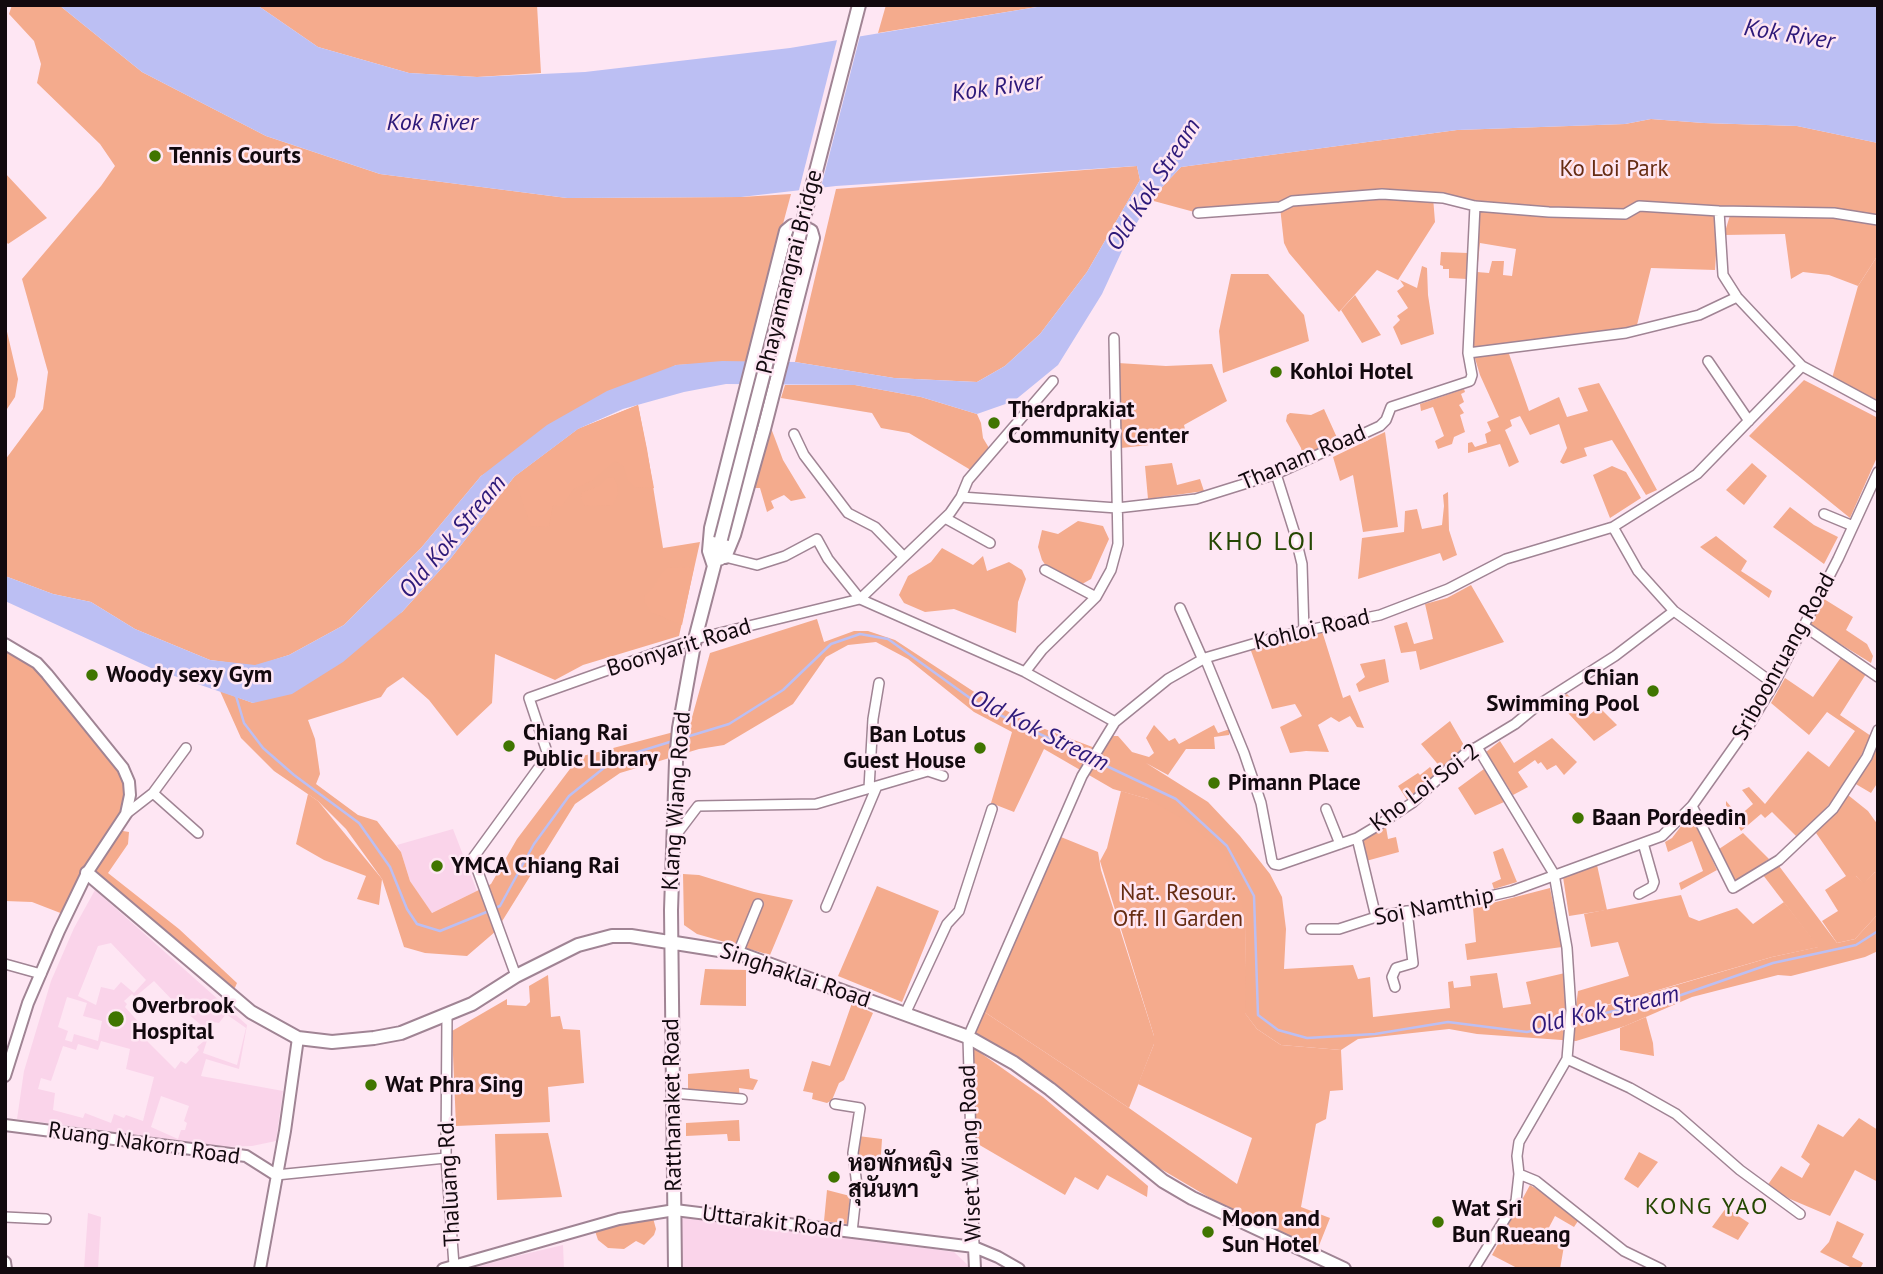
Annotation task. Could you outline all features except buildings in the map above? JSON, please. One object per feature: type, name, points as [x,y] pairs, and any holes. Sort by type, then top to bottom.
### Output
[{"type":"main road","name":"Phayamangrai Bridge","points":[[721,539],[859,5]]},
{"type":"main road","points":[[715,566],[709,551],[711,528],[786,231],[790,227],[801,226],[811,231],[813,238],[774,390],[734,535],[725,557]]},
{"type":"main road","name":"Klang Wiang Road","points":[[671,942],[679,728],[695,639],[721,539]]},
{"type":"main road","name":"Singhaklai Road","points":[[87,873],[251,1012],[298,1038],[332,1042],[401,1033],[472,1004],[516,976],[578,945],[612,936],[631,936],[738,953],[968,1037],[1014,1063],[1050,1089],[1173,1187],[1344,1269]]},
{"type":"main road","name":"Ratthanaket Road","points":[[671,942],[675,1269]]},
{"type":"street","points":[[1198,213],[1280,207],[1292,201],[1382,194],[1443,198],[1475,206],[1562,213],[1625,214],[1639,206],[1719,211],[1835,213],[1878,220]]},
{"type":"street","points":[[1475,206],[1468,353],[1626,333],[1699,315],[1737,297]]},
{"type":"street","points":[[1719,211],[1723,275],[1737,297],[1802,366],[1878,407]]},
{"type":"street","points":[[1025,672],[1042,650],[1096,597],[1111,570],[1118,544],[1114,338]]},
{"type":"street","name":"Thanam Road","points":[[961,497],[1117,508],[1196,499],[1276,474],[1380,426],[1386,420],[1391,407],[1470,381],[1472,375],[1468,353]]},
{"type":"street","points":[[1708,360],[1749,421]]},
{"type":"street","name":"Kohloi Road","points":[[968,1037],[1082,776],[1115,722],[1168,679],[1204,659],[1280,636],[1380,615],[1448,589],[1506,559],[1613,527],[1697,474],[1802,366]]},
{"type":"street","points":[[860,599],[945,518],[961,497],[968,480],[1054,381]]},
{"type":"street","points":[[794,434],[804,455],[848,513],[875,527],[904,556]]},
{"type":"street","name":"Sriboonruang Road","points":[[1554,874],[1662,836],[1692,806],[1750,724],[1774,684],[1878,472]]},
{"type":"street","points":[[1276,474],[1302,564],[1304,632]]},
{"type":"street","points":[[1824,514],[1853,526]]},
{"type":"street","points":[[945,518],[990,543]]},
{"type":"street","points":[[1613,527],[1638,571],[1674,611],[1774,684]]},
{"type":"street","points":[[715,566],[725,557],[757,565],[785,556],[817,539],[828,559],[860,599],[1025,672],[1115,722]]},
{"type":"street","points":[[1045,570],[1096,597]]},
{"type":"street","name":"Boonyarit Road","points":[[516,976],[473,858],[548,755],[529,698],[695,639],[860,599]]},
{"type":"street","points":[[1180,608],[1204,659]]},
{"type":"street","name":"Kho Loi Soi 2","points":[[1204,659],[1244,753],[1261,803],[1274,864],[1279,865],[1357,838],[1412,803],[1468,751],[1515,724],[1538,705],[1615,656],[1674,611]]},
{"type":"street","points":[[1804,626],[1878,677]]},
{"type":"street","points":[[5,644],[37,663],[122,768],[129,782],[130,795],[126,814]]},
{"type":"street","points":[[826,907],[873,787],[873,719],[879,683]]},
{"type":"street","points":[[1692,806],[1733,888],[1779,860],[1833,809],[1867,757],[1878,730]]},
{"type":"street","points":[[1474,1269],[1516,1201],[1519,1142],[1567,1059],[1571,1010],[1567,948],[1554,874],[1478,747]]},
{"type":"street","points":[[5,1076],[24,1015],[87,873],[126,814],[153,793],[186,748]]},
{"type":"street","points":[[673,839],[698,806],[816,804],[928,771],[943,776]]},
{"type":"street","points":[[153,793],[198,833]]},
{"type":"street","points":[[1326,808],[1340,844]]},
{"type":"street","points":[[905,1014],[947,924],[959,911],[992,809]]},
{"type":"street","points":[[1357,838],[1376,917]]},
{"type":"street","points":[[1639,894],[1652,887],[1654,881],[1643,843]]},
{"type":"street","name":"Soi Namthip","points":[[1311,929],[1339,929],[1376,917],[1434,909],[1512,891],[1554,874]]},
{"type":"street","points":[[738,953],[758,904]]},
{"type":"street","points":[[1395,987],[1392,977],[1396,968],[1413,963],[1407,911]]},
{"type":"street","points":[[5,964],[41,974]]},
{"type":"street","name":"Thaluang Rd.","points":[[447,1015],[448,1267]]},
{"type":"street","name":"Wiset Wiang Road","points":[[968,1037],[975,1269]]},
{"type":"street","points":[[260,1269],[285,1130],[298,1038]]},
{"type":"street","points":[[1567,1059],[1676,1114],[1740,1170],[1800,1214]]},
{"type":"street","points":[[672,1093],[742,1099]]},
{"type":"street","points":[[835,1104],[860,1108],[853,1153],[857,1186],[852,1232]]},
{"type":"street","name":"Ruang Nakorn Road","points":[[5,1125],[246,1156],[276,1175]]},
{"type":"street","points":[[276,1175],[446,1158]]},
{"type":"street","points":[[1519,1174],[1536,1181],[1624,1251],[1661,1269]]},
{"type":"street","name":"Uttarakit Road","points":[[448,1267],[619,1219],[675,1210],[974,1247],[1019,1269]]},
{"type":"street","points":[[5,1217],[46,1219]]},
{"type":"street","points":[[5,1262],[5,1269]]},
{"type":"shaded area","name":"YMCA Chiang Rai","points":[[453,829],[477,891],[432,913],[410,881],[397,845]]},
{"type":"shaded area","name":"Overbrook Hospital","points":[[95,890],[247,1025],[239,1069],[206,1059],[201,1076],[283,1091],[276,1141],[252,1146],[225,1147],[17,1119],[24,1071],[51,981],[74,928]],"holes":[[[111,943],[146,980],[134,993],[121,982],[114,990],[101,987],[96,1005],[78,996],[98,946]],[[154,981],[175,1003],[179,1000],[188,1009],[186,1012],[202,1026],[196,1034],[204,1041],[186,1064],[181,1061],[175,1069],[137,1031],[142,1026],[125,1007],[127,1004],[124,1001],[132,994],[135,997]],[[67,997],[87,1003],[83,1016],[102,1021],[98,1041],[74,1034],[72,1042],[65,1040],[68,1031],[58,1027]],[[226,1014],[246,1028],[237,1065],[203,1053],[213,1022],[219,1023]],[[101,1041],[130,1049],[126,1069],[154,1077],[143,1121],[114,1114],[111,1123],[85,1113],[83,1118],[53,1110],[55,1093],[38,1089],[41,1078],[51,1081],[63,1046],[76,1050],[78,1044],[98,1050]],[[161,1096],[189,1106],[184,1121],[187,1123],[185,1130],[181,1130],[178,1139],[151,1127]]]},
{"type":"shaded area","points":[[88,1213],[101,1217],[98,1269],[84,1269]]},
{"type":"shaded area","points":[[680,1216],[719,1218],[954,1252],[972,1269],[680,1269]]},
{"type":"shaded area","points":[[563,1245],[564,1269],[470,1269],[500,1260]]},
{"type":"green space","points":[[12,5],[59,5],[142,72],[266,136],[380,174],[567,198],[741,197],[791,194],[746,362],[676,365],[481,476],[421,548],[344,625],[289,655],[255,666],[210,660],[135,629],[91,602],[53,594],[5,576],[5,460],[43,409],[48,372],[22,279],[115,166],[100,144],[37,83],[41,64],[34,41],[9,14]]},
{"type":"green space","points":[[257,5],[537,5],[541,73],[477,77],[409,73],[318,47]]},
{"type":"green space","points":[[886,5],[1049,5],[878,33]]},
{"type":"green space","name":"Ko Loi Park","points":[[1651,119],[1797,126],[1878,143],[1878,220],[1834,213],[1625,214],[1475,206],[1443,198],[1198,213],[1150,200],[1181,167],[1457,130],[1625,124]]},
{"type":"green space","points":[[1137,166],[1140,180],[1087,272],[1040,334],[1005,366],[977,382],[894,378],[795,362],[836,189]]},
{"type":"green space","points":[[5,173],[47,218],[8,244],[5,240]]},
{"type":"green space","points":[[1382,194],[1433,197],[1435,222],[1398,280],[1377,270],[1339,312],[1289,253],[1284,243],[1280,207]]},
{"type":"green space","points":[[1475,206],[1625,214],[1639,206],[1719,211],[1715,270],[1651,268],[1637,325],[1611,334],[1468,353]],"holes":[[[1480,243],[1516,249],[1512,276],[1503,275],[1504,261],[1492,261],[1489,273],[1477,272]]]},
{"type":"green space","points":[[1731,212],[1878,221],[1878,255],[1858,286],[1829,275],[1803,272],[1791,279],[1785,234],[1724,235]]},
{"type":"green space","points":[[1441,252],[1468,253],[1467,279],[1449,278],[1449,269],[1443,269],[1440,265]]},
{"type":"green space","points":[[1878,255],[1878,407],[1831,382],[1858,286]]},
{"type":"green space","points":[[1422,266],[1427,268],[1434,334],[1401,345],[1393,327],[1400,320],[1397,316],[1408,308],[1397,291],[1404,286],[1400,280],[1417,288]]},
{"type":"green space","points":[[1231,274],[1268,274],[1304,315],[1309,341],[1223,373],[1219,331]]},
{"type":"green space","points":[[1355,295],[1381,335],[1362,343],[1341,310]]},
{"type":"green space","points":[[5,323],[18,379],[15,397],[5,412]]},
{"type":"green space","points":[[1508,351],[1529,411],[1559,397],[1567,417],[1588,411],[1578,388],[1599,383],[1657,490],[1646,495],[1612,440],[1584,448],[1587,456],[1563,464],[1560,462],[1567,448],[1559,424],[1530,435],[1520,416],[1510,420],[1512,426],[1505,430],[1519,462],[1509,467],[1500,444],[1468,453],[1468,443],[1472,442],[1475,447],[1487,443],[1485,434],[1491,431],[1487,422],[1499,417],[1474,355]]},
{"type":"green space","points":[[1118,363],[1166,366],[1212,364],[1227,401],[1184,425],[1188,441],[1121,448]]},
{"type":"green space","points":[[1804,380],[1878,418],[1878,455],[1850,518],[1749,436]]},
{"type":"green space","points":[[785,385],[855,385],[921,397],[977,414],[983,438],[992,453],[974,472],[909,433],[881,428],[872,413],[781,398]]},
{"type":"green space","points":[[1464,389],[1465,392],[1461,394],[1464,402],[1459,405],[1464,413],[1460,415],[1465,432],[1454,437],[1452,444],[1438,449],[1435,441],[1444,436],[1433,407],[1421,411],[1420,404]]},
{"type":"green space","points":[[638,405],[663,548],[700,542],[679,636],[583,665],[555,680],[495,654],[492,703],[457,736],[429,700],[403,677],[387,688],[381,697],[308,720],[315,739],[320,774],[316,784],[358,815],[377,821],[401,852],[410,881],[432,913],[491,884],[517,839],[579,757],[689,728],[710,653],[817,619],[824,642],[854,631],[868,631],[895,640],[985,699],[1029,723],[1103,751],[1111,736],[1118,736],[1132,752],[1149,757],[1154,753],[1146,738],[1154,725],[1169,741],[1175,738],[1179,744],[1214,725],[1218,733],[1230,729],[1229,735],[1214,737],[1215,749],[1186,749],[1168,775],[1146,763],[1208,802],[1270,874],[1282,897],[1286,929],[1284,969],[1353,965],[1358,979],[1370,977],[1373,1017],[1450,1008],[1448,982],[1453,981],[1454,988],[1471,986],[1470,976],[1497,973],[1503,1008],[1531,1004],[1526,982],[1565,973],[1571,1016],[1772,957],[1818,947],[1763,875],[1779,866],[1837,943],[1855,939],[1878,914],[1878,951],[1865,957],[1791,976],[1778,975],[1692,997],[1625,1026],[1576,1041],[1477,1034],[1449,1029],[1358,1039],[1341,1050],[1281,1045],[1257,1029],[1244,1012],[1246,924],[1148,799],[1113,789],[1044,749],[1014,812],[991,803],[1012,732],[974,712],[908,659],[876,642],[848,645],[826,657],[793,704],[724,745],[699,749],[620,773],[575,804],[496,931],[467,956],[425,953],[404,947],[382,879],[346,829],[318,801],[274,771],[241,738],[220,691],[253,703],[402,612],[451,558],[514,477],[578,429]]},
{"type":"green space","points":[[638,405],[654,488],[635,487],[628,480],[623,466],[615,461],[593,480],[574,489],[562,506],[553,505],[549,527],[531,526],[514,477],[578,429]]},
{"type":"green space","points":[[1324,409],[1339,442],[1303,457],[1286,421],[1287,415],[1311,415]]},
{"type":"green space","points":[[771,428],[783,460],[806,498],[791,501],[784,495],[771,501],[774,508],[767,512],[760,488],[754,488]]},
{"type":"green space","points":[[1385,432],[1398,527],[1363,532],[1353,475],[1340,481],[1333,457]]},
{"type":"green space","points":[[1172,463],[1177,485],[1200,479],[1204,491],[1148,499],[1145,466]]},
{"type":"green space","points":[[1752,463],[1767,476],[1744,505],[1726,490]]},
{"type":"green space","points":[[1612,466],[1626,472],[1641,498],[1610,518],[1593,475]]},
{"type":"green space","points":[[608,477],[614,478],[617,484],[618,494],[613,505],[585,506],[581,500],[582,492],[597,487]]},
{"type":"green space","points":[[1448,492],[1449,530],[1457,555],[1443,561],[1440,553],[1358,579],[1362,538],[1404,532],[1405,511],[1417,509],[1422,529],[1442,525],[1443,495]]},
{"type":"green space","points":[[1790,507],[1814,525],[1838,537],[1824,564],[1773,527]]},
{"type":"green space","points":[[1078,521],[1103,526],[1109,539],[1091,579],[1077,587],[1052,575],[1042,560],[1038,547],[1042,530],[1058,534]]},
{"type":"green space","points":[[1716,536],[1747,561],[1741,571],[1772,591],[1769,598],[1700,547]]},
{"type":"green space","points":[[942,548],[973,565],[983,556],[987,571],[1009,562],[1022,570],[1026,579],[1018,602],[1016,633],[954,609],[925,612],[904,603],[899,595],[908,576],[931,562]]},
{"type":"green space","points":[[694,567],[682,625],[651,612],[644,602],[645,595],[661,574],[667,568]]},
{"type":"green space","points":[[1471,585],[1504,642],[1420,670],[1416,651],[1401,653],[1394,626],[1407,622],[1414,644],[1433,639],[1425,604],[1447,598]]},
{"type":"green space","points":[[1824,599],[1853,617],[1846,630],[1867,644],[1873,656],[1871,663],[1808,624]]},
{"type":"green space","points":[[1322,631],[1343,698],[1350,695],[1364,728],[1357,727],[1350,716],[1339,722],[1331,717],[1318,725],[1329,752],[1290,753],[1280,727],[1302,716],[1295,704],[1272,709],[1250,648]]},
{"type":"green space","points":[[5,646],[37,663],[129,782],[117,830],[129,832],[128,844],[108,873],[179,929],[237,983],[233,992],[87,873],[63,914],[32,902],[5,901]]},
{"type":"green space","points":[[1842,656],[1866,674],[1840,715],[1871,736],[1859,760],[1839,793],[1818,817],[1796,836],[1772,812],[1765,818],[1761,814],[1741,831],[1726,801],[1739,816],[1753,804],[1742,790],[1749,787],[1765,804],[1808,751],[1829,767],[1855,731],[1827,712],[1809,735],[1771,703],[1785,678],[1813,697]]},
{"type":"green space","points":[[1385,659],[1389,682],[1359,692],[1356,684],[1365,677],[1360,664]]},
{"type":"green space","points":[[1567,694],[1588,716],[1599,707],[1617,725],[1594,741],[1556,700]]},
{"type":"green space","points":[[1450,721],[1465,747],[1441,768],[1421,744]]},
{"type":"green space","points":[[1552,738],[1577,762],[1564,775],[1556,765],[1547,770],[1541,762],[1538,764],[1535,760],[1518,772],[1528,787],[1513,795],[1486,752],[1500,741],[1514,763]]},
{"type":"green space","points":[[1878,738],[1878,782],[1871,793],[1854,783]]},
{"type":"green space","points":[[1430,767],[1436,775],[1408,801],[1398,786]]},
{"type":"green space","points":[[1484,769],[1504,802],[1475,815],[1458,788]]},
{"type":"green space","name":"Nat. Resour. Off. II Garden","points":[[1121,791],[1148,799],[1183,819],[1223,852],[1238,886],[1246,924],[1245,1013],[1257,1029],[1281,1045],[1341,1050],[1343,1090],[1330,1091],[1326,1119],[1316,1124],[1301,1207],[1330,1218],[1318,1248],[1222,1205],[1115,1142],[968,1037],[980,1009],[1237,1184],[1252,1138],[1138,1084],[1154,1044],[1154,1036],[1100,861],[1107,848]]},
{"type":"green space","points":[[308,794],[318,801],[382,879],[379,905],[357,899],[366,876],[324,860],[296,844]]},
{"type":"green space","points":[[1848,795],[1868,811],[1878,825],[1878,873],[1875,872],[1864,884],[1856,876],[1846,876],[1816,833]]},
{"type":"green space","points":[[1688,817],[1693,817],[1717,870],[1681,890],[1679,883],[1703,871],[1692,841],[1668,852],[1665,842],[1672,838]]},
{"type":"green space","points":[[1386,827],[1388,839],[1396,837],[1399,852],[1366,861],[1361,839]]},
{"type":"green space","points":[[1743,833],[1769,859],[1741,879],[1735,880],[1731,877],[1719,849]]},
{"type":"green space","points":[[1056,835],[1098,852],[1101,870],[1154,1036],[1154,1044],[1129,1108],[980,1009]]},
{"type":"green space","points":[[1503,848],[1517,882],[1494,889],[1492,883],[1501,879],[1493,852]]},
{"type":"green space","points":[[1597,865],[1607,910],[1569,916],[1563,877],[1568,873]]},
{"type":"green space","points":[[1876,871],[1878,914],[1855,939],[1837,943],[1822,921],[1838,911],[1825,890],[1846,876],[1856,876],[1864,883]]},
{"type":"green space","points":[[683,874],[699,875],[754,892],[793,900],[770,955],[697,934],[684,925]]},
{"type":"green space","points":[[877,886],[939,911],[902,1002],[838,976]]},
{"type":"green space","points":[[1550,888],[1562,947],[1467,960],[1465,944],[1476,942],[1473,908]]},
{"type":"green space","points":[[1681,895],[1689,917],[1699,921],[1737,908],[1753,924],[1784,902],[1819,947],[1772,957],[1575,1014],[1578,991],[1629,976],[1618,942],[1591,947],[1584,914]]},
{"type":"green space","points":[[705,969],[746,970],[746,1006],[700,1005]]},
{"type":"green space","points":[[548,975],[551,1017],[560,1016],[563,1029],[580,1030],[584,1083],[548,1087],[550,1122],[456,1126],[452,1031],[507,999],[507,1005],[526,1006],[530,1002],[529,986]]},
{"type":"green space","points":[[852,1003],[873,1013],[844,1080],[839,1083],[832,1100],[827,1103],[812,1099],[813,1093],[803,1091],[812,1061],[830,1066]]},
{"type":"green space","points":[[1646,1017],[1654,1056],[1620,1050],[1620,1028]]},
{"type":"green space","points":[[968,1044],[1043,1097],[1148,1186],[1147,1197],[1107,1175],[1098,1190],[1075,1177],[1065,1195],[971,1140]]},
{"type":"green space","points":[[749,1069],[750,1078],[758,1080],[753,1090],[739,1088],[740,1102],[688,1100],[688,1074]]},
{"type":"green space","points":[[1859,1118],[1878,1130],[1878,1182],[1855,1170],[1830,1216],[1767,1186],[1781,1166],[1802,1178],[1810,1164],[1801,1157],[1818,1124],[1843,1137]]},
{"type":"green space","points":[[739,1120],[740,1141],[728,1141],[727,1134],[686,1136],[686,1123]]},
{"type":"green space","points":[[548,1133],[562,1197],[497,1200],[495,1134]]},
{"type":"green space","points":[[858,1136],[882,1139],[880,1170],[859,1166]]},
{"type":"green space","points":[[1639,1152],[1658,1162],[1638,1188],[1624,1179]]},
{"type":"green space","points":[[1530,1185],[1553,1199],[1578,1221],[1574,1227],[1555,1216],[1545,1235],[1564,1246],[1560,1269],[1519,1269],[1492,1255]]},
{"type":"green space","points":[[827,1190],[850,1196],[847,1224],[824,1221]]},
{"type":"green space","points":[[1726,1208],[1749,1223],[1738,1240],[1712,1227]]},
{"type":"green space","points":[[653,1218],[656,1229],[654,1235],[644,1245],[636,1241],[624,1249],[608,1248],[598,1240],[595,1231]]},
{"type":"green space","points":[[1837,1221],[1864,1234],[1852,1257],[1863,1263],[1860,1269],[1854,1269],[1820,1252],[1829,1242]]},
{"type":"water","name":"Kok River","points":[[59,5],[257,5],[318,47],[409,73],[477,77],[585,72],[790,48],[1049,5],[1878,5],[1878,143],[1797,126],[1651,119],[1625,124],[1457,130],[1181,167],[1150,200],[1127,240],[1102,294],[1058,365],[1014,401],[977,414],[921,397],[855,385],[726,384],[684,392],[623,409],[578,429],[514,477],[451,558],[402,612],[343,662],[292,694],[253,703],[151,668],[5,601],[5,576],[53,594],[91,602],[135,629],[210,660],[255,665],[289,655],[344,625],[421,548],[481,476],[547,425],[607,391],[676,365],[722,361],[795,362],[894,378],[977,382],[1005,366],[1040,334],[1087,272],[1140,180],[1137,166],[836,186],[741,197],[567,198],[380,174],[266,136],[142,72]]},
{"type":"pier","points":[[861,32],[820,191],[798,194],[838,36]]},
{"type":"waterway","name":"Old Kok Stream","points":[[683,738],[729,724],[783,690],[831,644],[860,634],[888,639],[981,706],[1090,758]]},
{"type":"waterway","name":"Old Kok Stream","points":[[236,696],[244,723],[263,748],[294,775],[359,823],[390,867],[407,909],[417,924],[440,931],[489,911]]},
{"type":"waterway","name":"Old Kok Stream","points":[[495,908],[500,906],[534,844],[569,796],[615,759],[673,741]]},
{"type":"waterway","name":"Old Kok Stream","points":[[1096,761],[1176,799],[1227,846],[1254,896],[1258,1015],[1278,1030],[1307,1038],[1375,1034],[1448,1022],[1527,1032],[1566,1023]]},
{"type":"waterway","name":"Old Kok Stream","points":[[1572,1021],[1681,995],[1773,963],[1856,945],[1878,931]]},
{"type":"place","name":"Tennis Courts","points":[[155,156]]},
{"type":"place","name":"Kohloi Hotel","points":[[1276,372]]},
{"type":"place","name":"Therdprakiat Community Center","points":[[994,423]]},
{"type":"place","name":"Woody sexy Gym","points":[[92,675]]},
{"type":"place","name":"Chian Swimming Pool","points":[[1653,691]]},
{"type":"place","name":"Chiang Rai Public Library","points":[[509,746]]},
{"type":"place","name":"Ban Lotus Guest House","points":[[980,748]]},
{"type":"place","name":"Pimann Place","points":[[1214,783]]},
{"type":"place","name":"Baan Pordeedin","points":[[1578,818]]},
{"type":"place","name":"YMCA Chiang Rai","points":[[437,866]]},
{"type":"place","name":"Overbrook Hospital","points":[[116,1019]]},
{"type":"place","name":"Wat Phra Sing","points":[[371,1085]]},
{"type":"place","name":"หอพักหญิง สุนันทา","points":[[834,1177]]},
{"type":"place","name":"Wat Sri Bun Rueang","points":[[1438,1222]]},
{"type":"place","name":"Moon and Sun Hotel","points":[[1208,1232]]},
{"type":"district","name":"KHO LOI","points":[[1262,543]]},
{"type":"district","name":"KONG YAO","points":[[1707,1207]]}]
